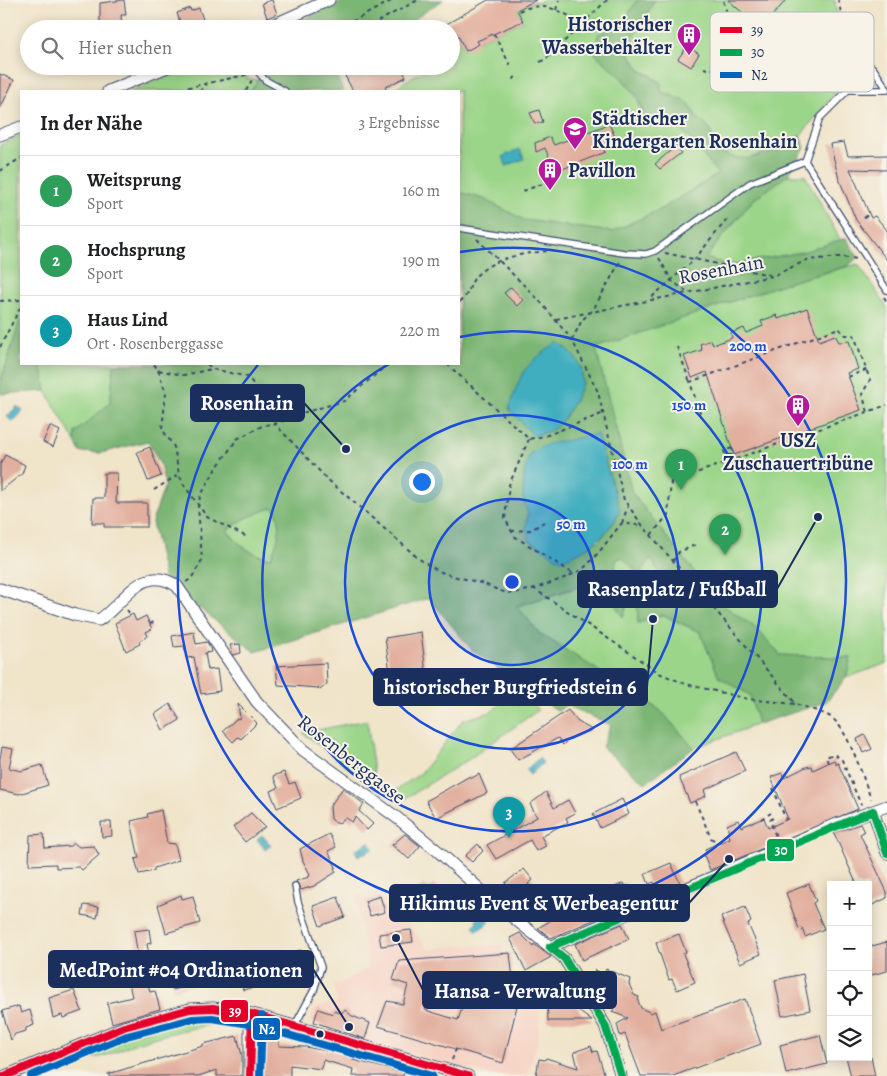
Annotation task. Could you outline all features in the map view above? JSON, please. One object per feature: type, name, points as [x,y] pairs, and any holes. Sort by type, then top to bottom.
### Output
[{"type":"street","points":[[284,20],[329,0]]},
{"type":"street","points":[[110,90],[148,75]]},
{"type":"street","points":[[0,135],[20,127]]},
{"type":"street","points":[[0,589],[75,615],[99,620],[118,606],[135,586],[144,580],[169,580],[177,586]]},
{"type":"street","name":"Rosenberggasse","points":[[177,586],[256,702],[303,750],[396,817],[439,852],[496,904],[564,958],[605,1025],[621,1076]]},
{"type":"street","points":[[550,947],[830,828],[870,809],[887,806]]},
{"type":"street","points":[[870,809],[887,853]]},
{"type":"street","points":[[12,1075],[124,1027],[190,1009],[213,1008],[252,1014],[468,1076]]},
{"type":"street","points":[[250,1076],[250,1023],[252,1014]]},
{"type":"lane","points":[[874,70],[887,90]]},
{"type":"lane","points":[[260,75],[265,80],[283,90]]},
{"type":"lane","points":[[874,90],[887,90]]},
{"type":"lane","points":[[460,228],[624,253],[646,254],[655,252],[750,183],[805,161],[820,118],[846,92]]},
{"type":"lane","points":[[805,161],[887,290]]},
{"type":"lane","points":[[294,886],[321,967],[314,990],[294,1027]]},
{"type":"path","points":[[355,20],[393,0]]},
{"type":"path","points":[[381,20],[418,0]]},
{"type":"path","points":[[556,10],[559,0]]},
{"type":"path","points":[[540,62],[546,59],[607,0]]},
{"type":"path","points":[[722,0],[726,12]]},
{"type":"path","points":[[519,11],[531,5],[556,10],[582,24]]},
{"type":"path","points":[[494,34],[510,65]]},
{"type":"path","points":[[704,68],[710,70]]},
{"type":"path","points":[[513,80],[518,74]]},
{"type":"path","points":[[176,90],[230,80],[241,75]]},
{"type":"path","points":[[246,90],[253,75]]},
{"type":"path","points":[[201,90],[208,83]]},
{"type":"path","points":[[0,171],[20,159]]},
{"type":"path","points":[[523,191],[553,180]]},
{"type":"path","points":[[651,299],[694,260],[729,218]]},
{"type":"path","points":[[473,230],[478,240],[556,319],[572,340],[590,371],[604,413],[620,486],[628,506],[643,526],[796,704]]},
{"type":"path","points":[[460,301],[466,298],[478,274],[499,261],[529,252],[554,250],[565,244]]},
{"type":"path","points":[[655,252],[773,276]]},
{"type":"path","points":[[655,252],[672,281],[688,292]]},
{"type":"path","points":[[572,340],[582,320],[593,310],[624,253]]},
{"type":"path","name":"Rosenhain","points":[[556,319],[593,310],[773,276],[807,260],[839,257],[861,259]]},
{"type":"path","points":[[0,300],[20,300]]},
{"type":"path","points":[[0,347],[20,308]]},
{"type":"path","points":[[690,382],[838,328],[844,336],[854,335],[868,369],[870,380],[862,394],[868,412]]},
{"type":"path","points":[[677,347],[700,413]]},
{"type":"path","points":[[155,365],[166,393],[162,429],[174,447],[179,474],[198,506],[207,517],[247,537]]},
{"type":"path","points":[[208,365],[213,369]]},
{"type":"path","points":[[177,586],[190,579],[202,560],[198,506],[200,497],[215,470],[237,438],[264,425],[275,424],[302,413],[344,401],[387,365]]},
{"type":"path","points":[[448,365],[529,439]]},
{"type":"path","points":[[158,370],[184,375],[213,369],[248,377],[263,397],[275,424],[326,478],[430,568],[451,577],[482,583],[510,593],[533,588],[574,574],[585,567],[622,523],[628,506]]},
{"type":"path","points":[[848,377],[868,369]]},
{"type":"path","points":[[651,535],[668,515],[671,482],[887,406]]},
{"type":"path","points":[[529,439],[545,436],[604,413]]},
{"type":"path","points":[[852,413],[854,417]]},
{"type":"path","points":[[822,424],[823,428]]},
{"type":"path","points":[[789,436],[790,440]]},
{"type":"path","points":[[529,439],[509,485],[505,518],[511,531],[521,541],[574,574]]},
{"type":"path","points":[[728,462],[724,451],[732,448],[734,454],[726,457],[733,453]]},
{"type":"path","points":[[747,450],[749,455]]},
{"type":"path","points":[[743,452],[744,456]]},
{"type":"path","points":[[154,490],[179,474]]},
{"type":"path","points":[[511,531],[531,530],[544,522]]},
{"type":"path","points":[[622,523],[643,526]]},
{"type":"path","points":[[673,561],[679,552],[695,546]]},
{"type":"path","points":[[533,588],[661,674],[686,684],[748,699],[796,704],[830,716],[837,722],[844,734],[870,809]]},
{"type":"path","points":[[150,624],[157,620]]},
{"type":"path","points":[[828,763],[826,757],[829,755],[834,754],[842,760],[870,809]]},
{"type":"path","points":[[773,788],[786,820]]},
{"type":"path","points":[[695,801],[711,838],[718,844]]},
{"type":"path","points":[[761,819],[771,813]]},
{"type":"path","points":[[773,818],[770,820],[770,831],[777,839]]},
{"type":"path","points":[[451,1064],[456,1049]]},
{"type":"shaded area","points":[[380,888],[429,950],[447,946],[502,945],[507,987],[540,999],[539,1037],[527,1076],[493,1076],[365,1041],[309,1022],[315,1009],[319,1006],[337,1002],[333,983],[340,983],[368,969],[356,897]]},
{"type":"green space","points":[[346,0],[443,0],[413,20],[301,20]]},
{"type":"green space","points":[[543,0],[641,0],[601,59],[632,90],[643,116],[662,121],[673,118],[718,174],[663,208],[612,232],[524,220],[484,199],[460,192],[460,90],[393,90],[416,75],[460,75],[460,42],[466,50],[478,43],[477,41],[523,21],[516,9],[535,1],[536,3]]},
{"type":"green space","points":[[637,0],[655,0],[627,49],[640,70],[661,82],[661,91],[688,103],[697,118],[709,128],[714,144],[723,152],[733,157],[757,157],[781,148],[800,135],[805,148],[788,175],[753,200],[706,258],[729,265],[803,252],[846,238],[858,257],[848,266],[786,283],[596,348],[632,493],[717,601],[757,629],[780,655],[851,658],[846,678],[826,702],[758,724],[750,695],[719,677],[700,632],[663,615],[638,623],[637,602],[664,580],[651,559],[639,574],[622,557],[616,560],[615,571],[633,588],[623,617],[608,594],[585,585],[517,606],[539,633],[660,710],[694,748],[645,783],[602,747],[611,725],[566,705],[558,711],[472,650],[429,598],[255,652],[165,581],[152,522],[165,485],[160,464],[148,441],[101,453],[80,452],[75,442],[76,432],[110,403],[114,365],[460,365],[460,192],[484,199],[524,220],[612,232],[663,208],[718,174],[673,118],[662,121],[643,116],[638,97],[617,73],[595,54],[598,34],[621,26]],"holes":[[[581,366],[583,382],[576,398],[555,428],[535,436]],[[523,498],[620,510],[616,520],[598,542],[526,528],[528,514]],[[273,507],[279,520],[279,532],[271,558],[258,555],[246,549],[227,530],[246,518]]]},
{"type":"green space","points":[[655,0],[835,0],[836,12],[710,12],[710,92],[836,93],[799,137],[748,159],[730,158],[714,145],[710,129],[696,116],[689,105],[683,99],[671,98],[661,91],[651,75],[640,70],[626,49]]},
{"type":"green space","points":[[168,75],[247,75],[247,79],[258,80],[252,90],[132,90]]},
{"type":"green space","points":[[261,75],[337,75],[343,90],[252,90]]},
{"type":"green space","points":[[20,135],[20,320],[0,384],[0,145]]},
{"type":"green space","points":[[788,175],[805,175],[841,241],[806,251],[729,266],[705,258],[753,200]]},
{"type":"green space","points":[[858,264],[887,307],[887,663],[846,678],[851,658],[780,655],[757,629],[717,601],[632,493],[595,348],[786,283]]},
{"type":"green space","points":[[20,320],[20,365],[41,365],[46,391],[0,394],[0,384]]},
{"type":"green space","points":[[41,365],[114,365],[110,403],[77,432],[75,442],[46,391]]},
{"type":"green space","points":[[273,507],[280,526],[272,558],[258,555],[246,549],[227,530],[246,518]]},
{"type":"green space","points":[[622,557],[639,574],[651,559],[664,580],[637,602],[638,623],[663,615],[700,632],[719,677],[750,695],[758,724],[694,748],[660,710],[539,633],[517,606],[585,585],[608,594],[623,617],[633,588],[615,571],[616,560]]},
{"type":"green space","points":[[519,688],[538,710],[468,760],[399,802],[395,791],[421,773],[463,720],[491,712]]},
{"type":"green space","points":[[367,720],[376,789],[303,733]]},
{"type":"green space","points":[[213,1016],[230,1021],[159,1036],[101,1057],[88,1058],[84,1050],[176,1020]]},
{"type":"water","points":[[520,149],[524,159],[506,166],[503,156]]},
{"type":"water","points":[[558,343],[575,357],[579,365],[582,372],[580,389],[558,425],[549,431],[534,436],[509,409],[525,370],[538,357]]},
{"type":"water","points":[[17,406],[23,411],[13,422],[7,417]]},
{"type":"water","points":[[597,434],[620,510],[609,528],[596,541],[580,552],[561,560],[529,540],[526,527],[528,514],[523,498],[524,473],[529,454],[548,444]]},
{"type":"water","points":[[539,758],[543,763],[530,775],[526,770]]},
{"type":"water","points":[[262,835],[271,845],[265,850],[257,839]]},
{"type":"water","points":[[369,842],[373,849],[358,856],[355,850]]},
{"type":"water","points":[[485,917],[490,922],[477,931],[473,926],[477,922],[476,920]]},
{"type":"building","points":[[124,0],[126,15],[121,15],[121,20],[100,20],[100,3]]},
{"type":"building","points":[[272,0],[277,14],[267,18],[262,3]]},
{"type":"building","points":[[488,0],[536,0],[517,10],[523,21],[477,41],[479,44],[466,51],[460,40],[460,20],[454,20]]},
{"type":"building","points":[[728,0],[786,0],[776,12],[742,12]]},
{"type":"building","points":[[190,8],[191,11],[199,8],[203,20],[179,20],[177,13]]},
{"type":"building","name":"Historischer Wasserbehälter","points":[[687,46],[699,54],[691,67],[678,59]]},
{"type":"building","points":[[0,74],[14,80],[0,109]]},
{"type":"building","points":[[345,75],[405,75],[406,77],[385,87],[386,90],[352,90]]},
{"type":"building","points":[[539,110],[543,122],[535,124],[530,113]]},
{"type":"building","name":"Städtischer Kindergarten Rosenhain","points":[[609,124],[616,139],[603,146],[605,152],[555,172],[545,148],[536,152],[535,143],[550,137],[554,145]]},
{"type":"building","points":[[844,142],[848,156],[887,155],[887,170],[850,169],[871,218],[875,216],[887,230],[887,260],[856,220],[839,179],[830,144]]},
{"type":"building","points":[[677,145],[681,153],[660,169],[655,164]]},
{"type":"building","points":[[511,287],[523,300],[517,306],[504,293]]},
{"type":"building","points":[[807,308],[819,341],[835,335],[839,342],[849,341],[858,369],[847,373],[861,410],[734,455],[707,372],[692,378],[684,356],[702,350],[700,344],[711,340],[713,345],[732,338],[731,333],[744,328],[746,333],[763,326],[761,321],[777,315],[778,319]]},
{"type":"building","points":[[50,426],[60,431],[53,447],[43,442]]},
{"type":"building","points":[[150,447],[161,476],[148,481],[137,452]]},
{"type":"building","points":[[5,455],[25,465],[22,474],[0,491],[0,465]]},
{"type":"building","points":[[104,473],[117,473],[116,503],[147,503],[147,527],[104,527],[104,523],[92,523],[93,498],[104,498]]},
{"type":"building","points":[[133,614],[136,621],[146,616],[152,629],[146,632],[148,636],[139,641],[140,644],[126,651],[115,623]]},
{"type":"building","points":[[194,632],[196,644],[207,642],[210,647],[211,652],[205,653],[208,670],[217,669],[220,691],[201,694],[194,657],[187,658],[184,646],[174,647],[172,636]]},
{"type":"building","points":[[421,632],[427,682],[392,686],[385,638]]},
{"type":"building","points":[[240,644],[241,653],[233,655],[230,645]]},
{"type":"building","points":[[326,663],[327,684],[320,690],[318,688],[278,685],[276,666]]},
{"type":"building","points":[[170,704],[180,720],[163,730],[155,714]]},
{"type":"building","points":[[238,704],[257,723],[241,739],[238,737],[233,742],[223,731],[236,719],[240,718]]},
{"type":"building","points":[[568,710],[578,722],[592,730],[569,739],[563,745],[558,738],[518,760],[510,749]]},
{"type":"building","points":[[865,735],[872,749],[863,753],[857,739]]},
{"type":"building","points":[[2,747],[13,749],[9,768],[21,771],[42,765],[48,785],[19,794],[0,790]]},
{"type":"building","points":[[736,752],[745,771],[704,790],[706,796],[690,803],[679,777]]},
{"type":"building","points":[[834,760],[836,764],[838,763],[858,809],[710,870],[704,855],[707,854],[705,849],[730,838],[727,825],[738,820],[741,827],[764,818],[768,828],[788,819],[771,777],[782,773],[784,778],[806,767],[812,766],[813,770]]},
{"type":"building","points":[[284,772],[289,784],[295,782],[301,798],[277,808],[270,791],[278,788],[273,776]]},
{"type":"building","points":[[479,774],[487,793],[436,818],[426,801],[470,776],[472,778]]},
{"type":"building","points":[[343,788],[364,804],[359,811],[373,824],[367,830],[355,817],[352,822],[345,817],[341,822],[336,823],[331,819],[330,806]]},
{"type":"building","points":[[546,792],[554,808],[568,800],[575,813],[566,818],[568,822],[541,836],[546,846],[536,851],[530,840],[496,859],[487,845],[537,817],[530,804]]},
{"type":"building","points":[[622,799],[629,814],[600,828],[593,814]]},
{"type":"building","points":[[161,810],[167,843],[175,844],[179,860],[154,868],[154,871],[139,874],[135,859],[139,858],[131,821],[148,817],[147,814]]},
{"type":"building","points":[[251,813],[265,827],[245,842],[233,827]]},
{"type":"building","points":[[101,822],[111,822],[112,836],[102,837]]},
{"type":"building","points":[[860,824],[864,832],[860,834],[887,892],[887,898],[872,905],[872,881],[855,881],[834,833]]},
{"type":"building","points":[[44,834],[45,848],[70,846],[74,843],[79,847],[94,846],[99,855],[82,870],[79,867],[56,868],[56,864],[29,865],[30,835]]},
{"type":"building","points":[[329,834],[336,847],[328,851],[336,867],[334,868],[336,872],[314,886],[301,890],[296,881],[309,877],[310,874],[303,861],[300,849]]},
{"type":"building","points":[[405,834],[420,846],[409,859],[392,845]]},
{"type":"building","points":[[478,844],[483,851],[472,862],[465,856]]},
{"type":"building","points":[[671,863],[680,883],[658,892],[654,882],[649,884],[645,874]]},
{"type":"building","points":[[524,869],[533,880],[528,884],[531,888],[518,899],[505,883]]},
{"type":"building","points":[[624,883],[633,903],[551,938],[538,928],[558,916],[557,912]]},
{"type":"building","points":[[424,884],[428,888],[434,884],[449,903],[427,920],[412,900],[412,897],[417,893],[415,891]]},
{"type":"building","points":[[809,884],[816,901],[813,903],[824,929],[805,937],[802,928],[799,929],[786,893]]},
{"type":"building","points":[[181,895],[182,899],[193,896],[200,923],[166,933],[158,905]]},
{"type":"building","points":[[380,896],[385,912],[370,916],[365,901]]},
{"type":"building","points":[[338,897],[345,917],[320,926],[313,906]]},
{"type":"building","points":[[84,905],[99,907],[97,918],[82,915]]},
{"type":"building","points":[[745,907],[751,922],[748,924],[761,954],[740,963],[721,917]]},
{"type":"building","points":[[622,924],[629,939],[582,960],[575,944]]},
{"type":"building","points":[[149,929],[151,943],[147,944],[149,954],[138,957],[134,931]]},
{"type":"building","points":[[411,930],[413,942],[381,946],[379,934]]},
{"type":"building","points":[[520,933],[533,946],[534,944],[551,957],[526,971],[510,938]]},
{"type":"building","points":[[679,934],[686,952],[683,954],[695,982],[677,990],[672,979],[669,980],[656,943]]},
{"type":"building","points":[[887,942],[887,971],[872,975],[872,946]]},
{"type":"building","points":[[301,950],[306,966],[287,972],[281,956]]},
{"type":"building","points":[[510,953],[514,988],[459,980],[458,983],[432,986],[425,1010],[458,1020],[466,996],[463,996],[466,987],[517,1006],[503,1063],[378,1026],[387,1001],[403,1004],[408,985],[393,980],[399,961]]},
{"type":"building","points":[[206,958],[211,977],[191,982],[192,985],[173,990],[168,971],[173,970],[172,965]]},
{"type":"building","points":[[255,964],[262,985],[243,990],[238,968]]},
{"type":"building","points":[[145,969],[150,992],[155,991],[160,1009],[112,1023],[107,1003],[132,997],[127,974]]},
{"type":"building","points":[[594,969],[604,975],[606,969],[630,979],[629,984],[634,995],[639,997],[638,1001],[641,1008],[651,1013],[655,1011],[661,1029],[745,999],[761,1044],[673,1076],[641,1076],[625,1034],[620,1036],[617,1024],[628,1018],[612,1012],[614,1008],[605,990],[601,989],[603,985]]},
{"type":"building","points":[[803,974],[810,1010],[782,1016],[775,980]]},
{"type":"building","points":[[569,981],[577,1007],[581,1013],[592,1021],[548,1021],[547,1000],[567,997]]},
{"type":"building","points":[[74,990],[82,1011],[63,1018],[62,1015],[53,1018],[49,998]]},
{"type":"building","points":[[19,1006],[21,1013],[30,1010],[34,1025],[26,1028],[26,1031],[15,1034],[11,1040],[2,1011]]},
{"type":"building","points":[[318,1009],[333,1014],[334,1011],[341,1013],[345,1010],[352,1016],[370,1023],[365,1039],[314,1022]]},
{"type":"building","points":[[820,1035],[827,1064],[786,1074],[780,1045]]},
{"type":"building","points":[[237,1036],[242,1055],[242,1076],[217,1076],[217,1070],[198,1076],[109,1076],[108,1074],[203,1046],[203,1044]]},
{"type":"building","points":[[262,1037],[279,1037],[279,1046],[306,1047],[326,1051],[326,1049],[350,1056],[349,1059],[404,1073],[403,1076],[352,1076],[353,1069],[323,1060],[321,1069],[290,1065],[290,1076],[262,1076]]},
{"type":"building","points":[[591,1046],[593,1052],[597,1051],[605,1076],[536,1076],[539,1059],[545,1060],[546,1058],[578,1068],[574,1052]]},
{"type":"building","points":[[847,1061],[872,1061],[875,1076],[851,1076]]},
{"type":"transit line","name":"30","points":[[873,811],[887,853]]},
{"type":"transit line","name":"30","points":[[550,947],[873,811]]},
{"type":"transit line","name":"30","points":[[550,947],[564,958],[605,1025],[621,1076]]},
{"type":"transit line","name":"39","points":[[5,1076],[124,1027],[190,1009],[213,1008],[252,1014],[468,1076]]},
{"type":"transit line","name":"39","points":[[250,1076],[252,1014]]},
{"type":"transit line","name":"N2","points":[[260,1076],[262,1016]]},
{"type":"transit line","name":"N2","points":[[31,1076],[127,1036],[192,1019],[212,1018],[250,1024],[432,1076]]},
{"type":"place","name":"Historischer Wasserbehälter","points":[[689,56]]},
{"type":"place","name":"Städtischer Kindergarten Rosenhain","points":[[575,150]]},
{"type":"place","name":"Pavillon","points":[[550,191]]},
{"type":"place","name":"USZ Zuschauertribüne","points":[[798,427]]},
{"type":"place","name":"Rosenhain","points":[[346,449]]},
{"type":"place","name":"Weitsprung","points":[[681,490]]},
{"type":"place","name":"Rasenplatz / Fußball","points":[[818,517]]},
{"type":"place","name":"Hochsprung","points":[[725,555]]},
{"type":"place","name":"historischer Burgfriedstein 6","points":[[653,619]]},
{"type":"place","name":"Haus Lind","points":[[509,838]]},
{"type":"place","name":"Hikimus Event & Werbeagentur","points":[[729,859]]},
{"type":"place","name":"Hansa - Verwaltung","points":[[396,938]]},
{"type":"place","name":"MedPoint #04 Ordinationen","points":[[349,1027]]}]
